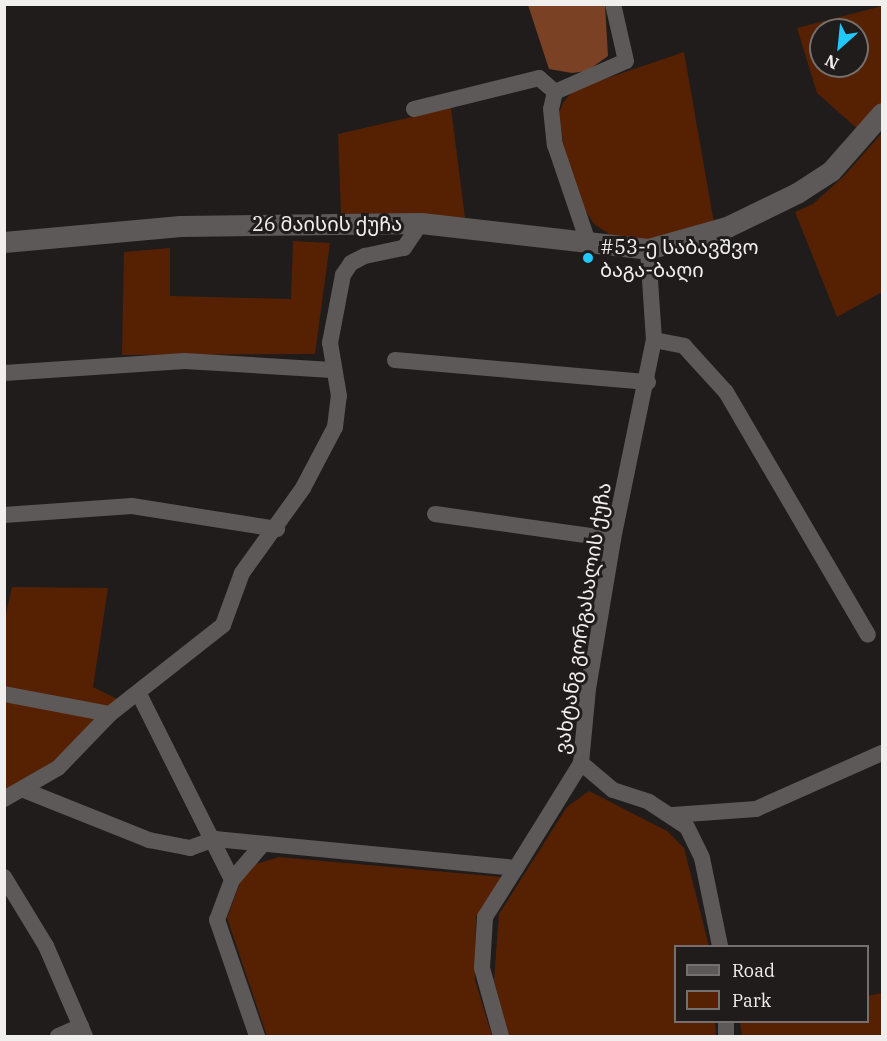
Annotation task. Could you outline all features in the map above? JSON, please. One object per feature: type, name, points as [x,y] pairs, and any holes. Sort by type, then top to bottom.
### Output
[{"type":"street","points":[[555,92],[626,61],[613,4]]},
{"type":"street","points":[[414,109],[539,78],[555,92]]},
{"type":"street","points":[[555,92],[551,109],[555,145],[589,245]]},
{"type":"street","name":"26 მაისის ქუჩა","points":[[4,242],[118,229],[202,225],[421,223],[589,245],[648,249],[727,227],[797,193],[831,171],[882,113]]},
{"type":"street","points":[[4,799],[24,790],[58,768],[110,714],[139,694],[223,625],[243,573],[277,529],[334,427],[339,396],[332,370],[330,343],[343,275],[351,263],[365,256],[404,248],[421,223]]},
{"type":"street","name":"ვახტანგ გორგასალის ქუჩა","points":[[501,1036],[482,968],[485,917],[582,764],[588,689],[613,538],[648,381],[654,340],[648,249]]},
{"type":"street","points":[[654,340],[684,346],[726,392],[868,635]]},
{"type":"street","points":[[395,360],[648,381]]},
{"type":"street","points":[[4,373],[185,361],[332,370]]},
{"type":"street","points":[[4,515],[132,506],[277,529]]},
{"type":"street","points":[[435,514],[613,538]]},
{"type":"street","points":[[4,694],[110,714]]},
{"type":"street","points":[[139,694],[214,839],[232,880]]},
{"type":"street","points":[[673,815],[756,809],[882,753]]},
{"type":"street","points":[[582,764],[613,790],[673,815],[687,827],[702,858],[720,945]]},
{"type":"street","points":[[24,790],[149,840],[190,849],[214,839],[516,868]]},
{"type":"street","points":[[257,1036],[217,920],[232,880],[262,845]]},
{"type":"street","points":[[4,877],[46,946],[83,1031],[58,1036]]},
{"type":"green space","points":[[882,6],[882,107],[861,132],[817,93],[812,78],[869,78],[869,18],[836,18]]},
{"type":"green space","points":[[809,25],[809,67],[797,28]]},
{"type":"green space","points":[[684,52],[714,223],[662,243],[615,238],[594,224],[569,185],[559,113],[563,103],[572,92]]},
{"type":"green space","points":[[451,108],[465,218],[341,214],[338,134]]},
{"type":"green space","points":[[882,133],[882,292],[837,317],[795,212],[813,204],[844,176]]},
{"type":"green space","points":[[293,241],[330,243],[315,354],[122,355],[124,252],[170,248],[170,296],[291,299]]},
{"type":"green space","points":[[12,587],[108,588],[93,687],[123,702],[33,784],[5,790],[4,623]]},
{"type":"green space","points":[[589,791],[667,831],[684,848],[709,945],[674,945],[674,1023],[715,1023],[716,1036],[508,1036],[494,980],[499,914],[567,807]]},
{"type":"green space","points":[[279,857],[502,877],[476,917],[475,980],[492,1036],[267,1036],[227,918],[241,880],[256,864]]},
{"type":"green space","points":[[882,993],[882,1036],[742,1036],[740,1023],[869,1023],[869,996]]},
{"type":"shaded area","points":[[528,5],[605,5],[608,56],[587,71],[572,73],[549,69]]},
{"type":"place","name":"#53-ე საბავშვო ბაგა-ბაღი","points":[[588,258]]}]
